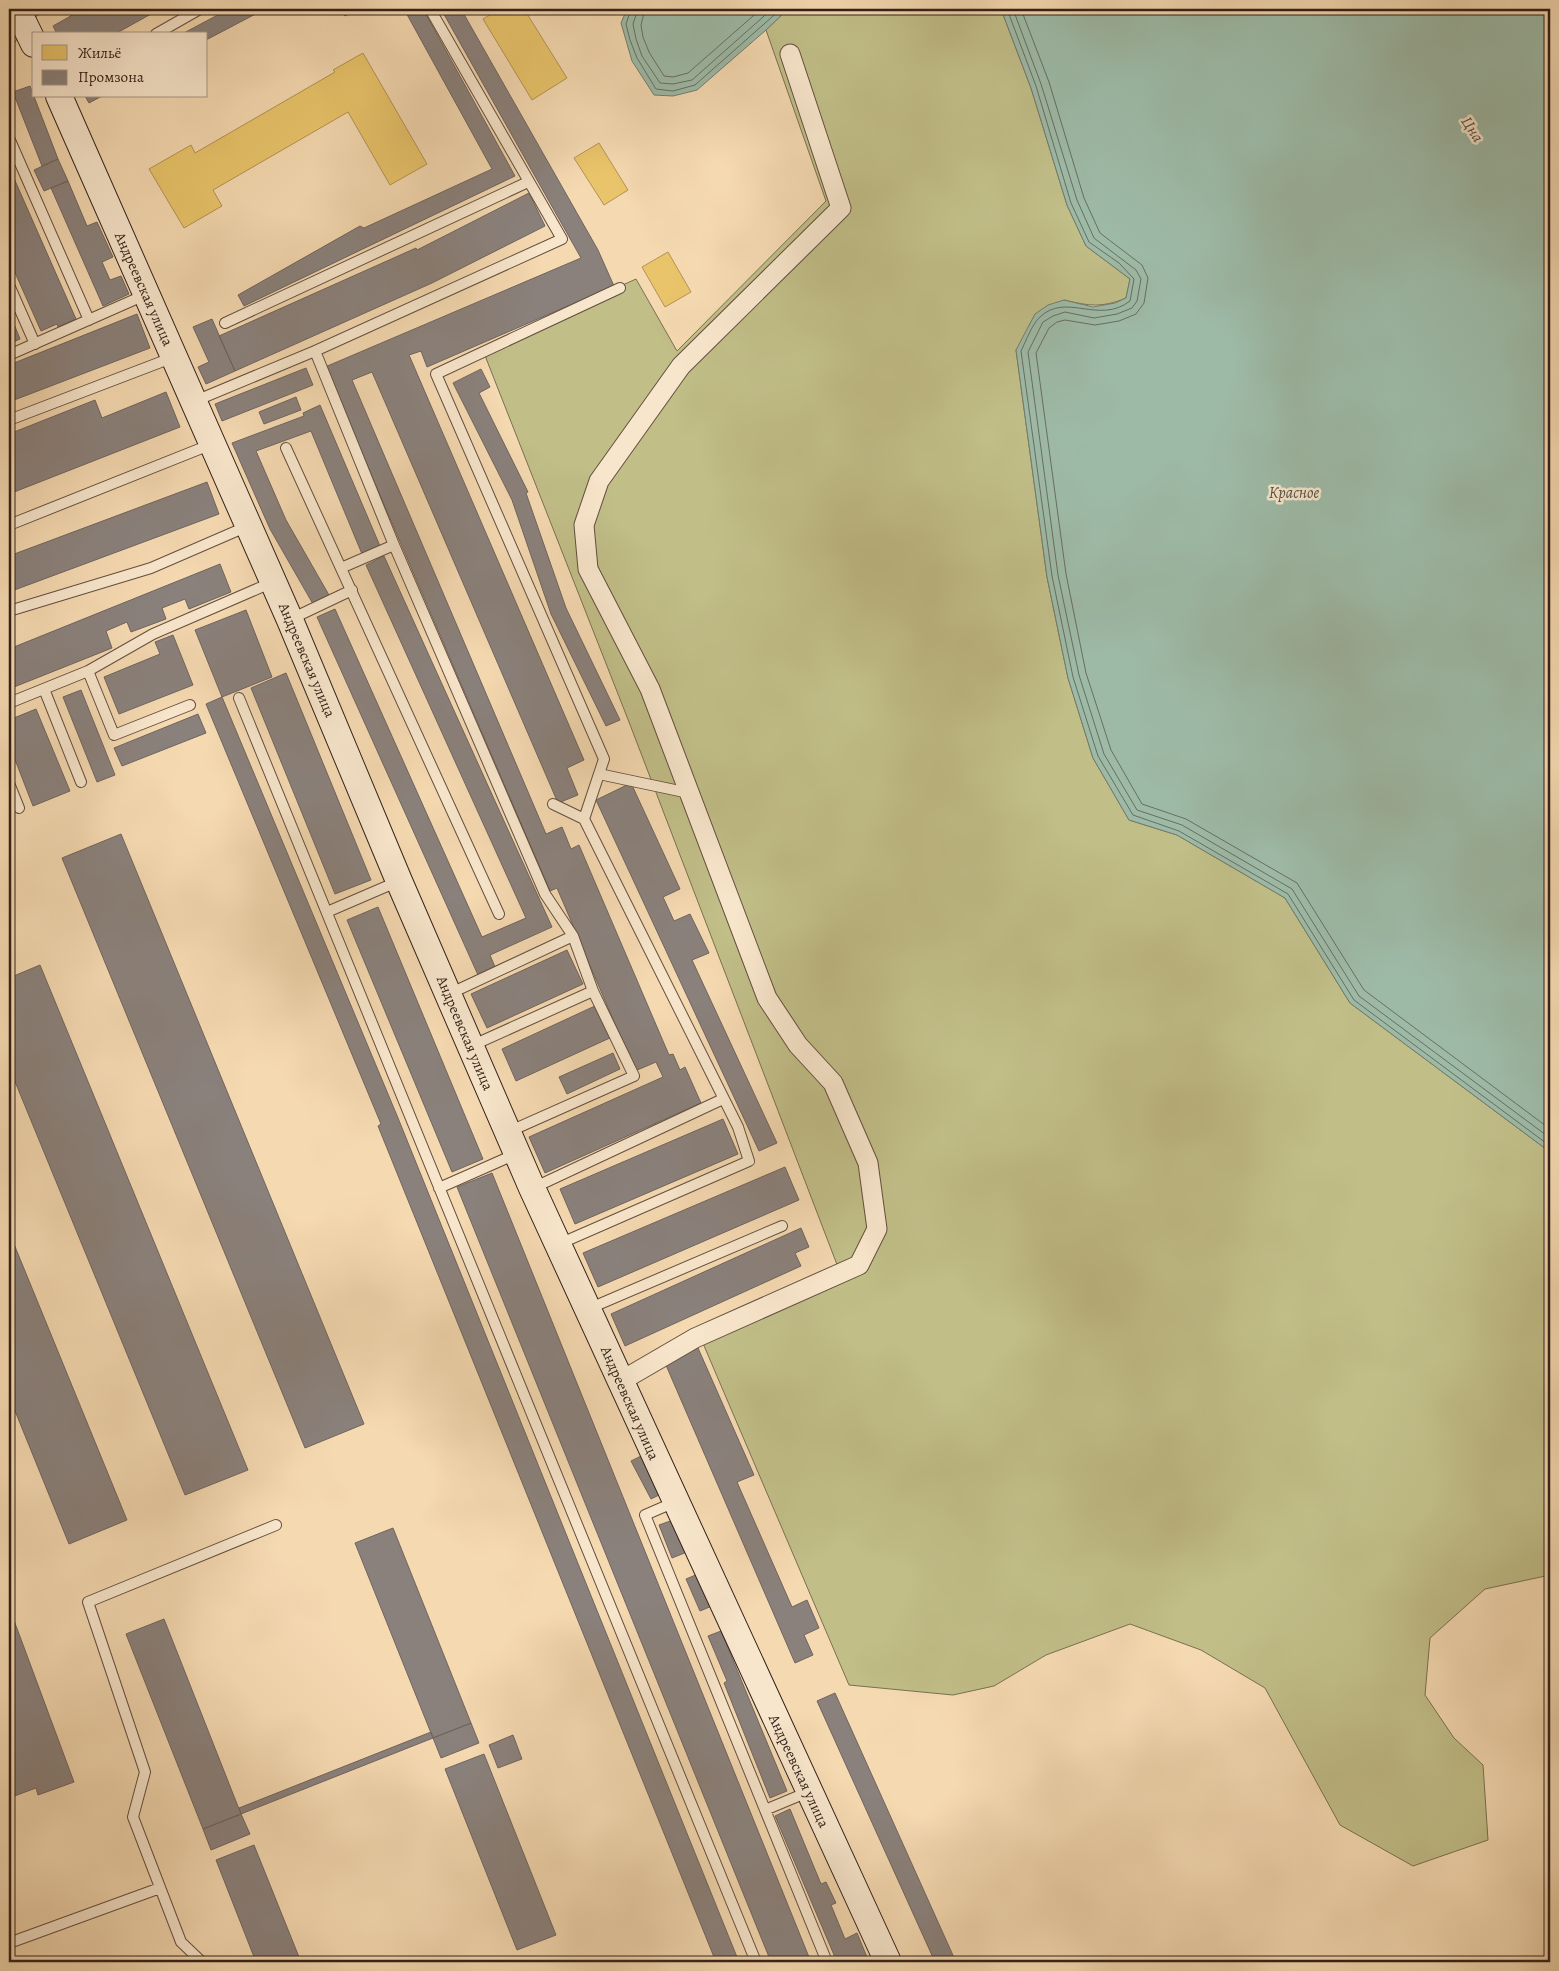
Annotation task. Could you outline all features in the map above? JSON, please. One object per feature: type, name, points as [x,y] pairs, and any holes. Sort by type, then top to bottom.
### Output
[{"type":"street","points":[[17,9],[32,40]]},
{"type":"street","points":[[621,1381],[695,1338],[859,1265],[877,1229],[868,1163],[833,1083],[798,1045],[767,998],[650,689],[588,568],[584,526],[599,481],[681,366],[841,208],[790,54]]},
{"type":"street","name":"Андреевская улица","points":[[60,98],[274,582],[399,881],[512,1143],[808,1792],[888,1962]]},
{"type":"lane","points":[[160,32],[200,9]]},
{"type":"lane","points":[[194,401],[315,351],[562,239],[430,9]]},
{"type":"lane","points":[[9,138],[89,320]]},
{"type":"lane","points":[[225,323],[528,182]]},
{"type":"lane","points":[[9,285],[35,344]]},
{"type":"lane","points":[[584,818],[604,759],[436,374],[620,288]]},
{"type":"lane","points":[[9,355],[146,294]]},
{"type":"lane","points":[[315,351],[394,545],[545,894],[573,936],[593,991],[634,1076],[512,1143],[439,1188]]},
{"type":"lane","points":[[9,420],[174,357]]},
{"type":"lane","points":[[9,525],[213,444]]},
{"type":"lane","points":[[286,448],[499,914]]},
{"type":"lane","points":[[9,611],[151,568],[249,526]]},
{"type":"lane","points":[[341,568],[394,545]]},
{"type":"lane","points":[[9,704],[88,671],[153,634],[274,582]]},
{"type":"lane","points":[[290,620],[352,590]]},
{"type":"lane","points":[[88,671],[114,735],[190,705]]},
{"type":"lane","points":[[44,689],[81,782]]},
{"type":"lane","points":[[239,698],[756,1962]]},
{"type":"lane","points":[[599,774],[689,793]]},
{"type":"lane","points":[[9,783],[19,808]]},
{"type":"lane","points":[[553,804],[584,818],[738,1127],[748,1161],[559,1244]]},
{"type":"lane","points":[[327,912],[399,881]]},
{"type":"lane","points":[[448,995],[573,936]]},
{"type":"lane","points":[[470,1046],[593,991]]},
{"type":"lane","points":[[532,1188],[723,1099]]},
{"type":"lane","points":[[588,1309],[782,1226]]},
{"type":"lane","points":[[676,1502],[645,1514],[827,1962]]},
{"type":"lane","points":[[202,1962],[181,1942],[133,1817],[145,1772],[88,1602],[276,1525]]},
{"type":"lane","points":[[765,1810],[808,1792]]},
{"type":"lane","points":[[9,1943],[160,1888]]},
{"type":"shaded area","points":[[9,9],[48,9],[28,23],[9,56]]},
{"type":"shaded area","points":[[788,9],[1001,9],[1031,88],[1067,205],[1086,246],[1130,279],[1126,298],[1117,301],[1095,305],[1064,300],[1016,350],[1047,577],[1068,678],[1093,758],[1129,820],[1177,835],[1285,898],[1350,1003],[1550,1152],[1550,1575],[1485,1589],[1430,1638],[1425,1695],[1454,1738],[1483,1765],[1488,1840],[1413,1866],[1340,1825],[1265,1688],[1201,1650],[1130,1624],[1046,1655],[994,1686],[953,1695],[849,1685],[702,1341],[841,1275],[629,722],[482,348],[636,279],[677,351],[826,201],[766,30]]},
{"type":"water","points":[[627,9],[788,9],[697,90],[673,96],[654,95],[632,61],[621,23]]},
{"type":"water","name":"Красное","points":[[1001,9],[1550,9],[1550,1152],[1350,1003],[1285,898],[1177,835],[1129,820],[1093,758],[1068,678],[1047,577],[1016,350],[1035,314],[1048,305],[1064,300],[1093,307],[1115,303],[1126,298],[1130,279],[1086,246],[1067,205],[1031,88]]},
{"type":"building: Жильё","points":[[500,9],[524,9],[567,78],[532,100],[483,19]]},
{"type":"building: Жильё","points":[[363,53],[427,164],[390,185],[348,112],[213,190],[222,206],[184,228],[149,169],[191,145],[195,153],[335,72],[333,70]]},
{"type":"building: Жильё","points":[[599,143],[628,190],[604,205],[574,158]]},
{"type":"building: Жильё","points":[[668,252],[691,292],[665,307],[642,267]]},
{"type":"building: Промзона","points":[[83,9],[160,9],[119,32],[56,32],[53,26]]},
{"type":"building: Промзона","points":[[229,9],[265,9],[208,39],[208,32],[186,32]]},
{"type":"building: Промзона","points":[[341,9],[358,9],[345,16]]},
{"type":"building: Промзона","points":[[404,9],[423,9],[515,176],[244,306],[238,295],[360,226],[364,228],[492,169]]},
{"type":"building: Промзона","points":[[441,9],[461,9],[598,250],[614,286],[427,367],[421,351],[409,355],[584,760],[567,768],[578,795],[558,803],[372,372],[352,380],[546,834],[562,827],[571,849],[579,845],[669,1055],[673,1054],[680,1070],[685,1067],[701,1103],[545,1173],[529,1137],[663,1077],[656,1062],[635,1071],[557,888],[550,891],[325,367],[581,258]]},
{"type":"building: Промзона","points":[[30,86],[32,98],[35,98],[58,159],[42,166],[13,92]]},
{"type":"building: Промзона","points":[[86,98],[98,98],[89,103]]},
{"type":"building: Промзона","points":[[58,159],[68,181],[44,191],[34,170]]},
{"type":"building: Промзона","points":[[9,167],[76,319],[58,327],[57,324],[41,331],[9,259]]},
{"type":"building: Промзона","points":[[68,181],[87,226],[97,222],[113,257],[102,262],[110,280],[121,276],[129,294],[103,306],[51,188]]},
{"type":"building: Промзона","points":[[529,193],[545,226],[432,283],[235,371],[219,336],[416,248],[417,250]]},
{"type":"building: Промзона","points":[[137,314],[150,348],[9,402],[9,365]]},
{"type":"building: Промзона","points":[[9,319],[12,325],[14,324],[20,339],[9,344]]},
{"type":"building: Промзона","points":[[212,319],[235,371],[206,384],[198,367],[209,362],[193,327]]},
{"type":"building: Промзона","points":[[306,368],[313,385],[222,421],[215,404]]},
{"type":"building: Промзона","points":[[481,369],[490,387],[479,393],[528,492],[526,493],[566,608],[620,720],[606,726],[551,614],[512,500],[453,383]]},
{"type":"building: Промзона","points":[[166,392],[180,427],[9,494],[9,434],[95,400],[102,418]]},
{"type":"building: Промзона","points":[[296,397],[301,410],[264,424],[259,412]]},
{"type":"building: Промзона","points":[[320,405],[380,546],[362,554],[311,431],[256,451],[286,520],[329,595],[313,604],[270,529],[232,443],[304,416],[303,413]]},
{"type":"building: Промзона","points":[[207,482],[219,514],[9,592],[9,556]]},
{"type":"building: Промзона","points":[[384,556],[552,927],[490,955],[495,967],[478,975],[317,617],[335,609],[482,937],[526,918],[366,565]]},
{"type":"building: Промзона","points":[[220,564],[231,592],[189,609],[185,599],[162,608],[166,619],[131,632],[127,622],[106,631],[112,648],[9,689],[9,649]]},
{"type":"building: Промзона","points":[[246,610],[272,677],[222,697],[195,630]]},
{"type":"building: Промзона","points":[[173,635],[193,685],[119,714],[104,677],[160,654],[155,642]]},
{"type":"building: Промзона","points":[[286,673],[371,880],[335,894],[251,688]]},
{"type":"building: Промзона","points":[[81,690],[115,775],[97,782],[63,697]]},
{"type":"building: Промзона","points":[[222,697],[398,1118],[739,1962],[716,1962],[378,1126],[381,1124],[206,704]]},
{"type":"building: Промзона","points":[[36,709],[70,791],[33,806],[9,744],[9,720]]},
{"type":"building: Промзона","points":[[198,714],[206,733],[122,766],[114,748]]},
{"type":"building: Промзона","points":[[631,783],[680,889],[663,897],[674,921],[690,914],[709,953],[692,960],[777,1143],[759,1151],[596,800]]},
{"type":"building: Промзона","points":[[121,834],[364,1424],[305,1448],[62,858]]},
{"type":"building: Промзона","points":[[378,907],[483,1159],[452,1172],[347,920]]},
{"type":"building: Промзона","points":[[567,950],[583,984],[487,1028],[471,994]]},
{"type":"building: Промзона","points":[[40,965],[248,1470],[185,1495],[9,1067],[9,978]]},
{"type":"building: Промзона","points":[[597,1005],[612,1037],[516,1081],[502,1049]]},
{"type":"building: Промзона","points":[[613,1053],[620,1069],[567,1094],[559,1077]]},
{"type":"building: Промзона","points":[[723,1119],[738,1154],[575,1224],[560,1189]]},
{"type":"building: Промзона","points":[[785,1167],[799,1200],[598,1287],[583,1253]]},
{"type":"building: Промзона","points":[[492,1173],[811,1962],[771,1962],[457,1187]]},
{"type":"building: Промзона","points":[[801,1228],[809,1247],[795,1253],[801,1266],[625,1346],[611,1314]]},
{"type":"building: Промзона","points":[[9,1232],[127,1520],[69,1544],[9,1396]]},
{"type":"building: Промзона","points":[[698,1348],[754,1475],[737,1482],[792,1607],[807,1600],[819,1628],[804,1635],[813,1655],[795,1663],[665,1363]]},
{"type":"building: Промзона","points":[[645,1454],[665,1492],[651,1499],[631,1461]]},
{"type":"building: Промзона","points":[[673,1520],[687,1552],[672,1558],[659,1525]]},
{"type":"building: Промзона","points":[[393,1528],[471,1723],[433,1738],[355,1543]]},
{"type":"building: Промзона","points":[[9,1555],[15,1572],[9,1574]]},
{"type":"building: Промзона","points":[[698,1574],[712,1606],[700,1611],[686,1579]]},
{"type":"building: Промзона","points":[[9,1607],[74,1782],[38,1795],[36,1788],[9,1798]]},
{"type":"building: Промзона","points":[[164,1619],[241,1814],[203,1829],[126,1634]]},
{"type":"building: Промзона","points":[[721,1631],[787,1791],[770,1798],[724,1683],[727,1681],[708,1636]]},
{"type":"building: Промзона","points":[[835,1693],[956,1962],[935,1962],[817,1701]]},
{"type":"building: Промзона","points":[[471,1723],[479,1743],[441,1758],[433,1738]]},
{"type":"building: Промзона","points":[[431,1732],[433,1738],[241,1814],[239,1808]]},
{"type":"building: Промзона","points":[[513,1735],[522,1759],[498,1768],[489,1745]]},
{"type":"building: Промзона","points":[[484,1754],[556,1935],[517,1950],[445,1769]]},
{"type":"building: Промзона","points":[[790,1809],[821,1884],[826,1882],[836,1903],[831,1905],[845,1939],[857,1933],[869,1962],[837,1962],[775,1816]]},
{"type":"building: Промзона","points":[[241,1814],[250,1834],[211,1850],[203,1829]]},
{"type":"building: Промзона","points":[[254,1845],[301,1962],[256,1962],[216,1860]]},
{"type":"water label","name":"Цна","points":[[1473,129]]}]
